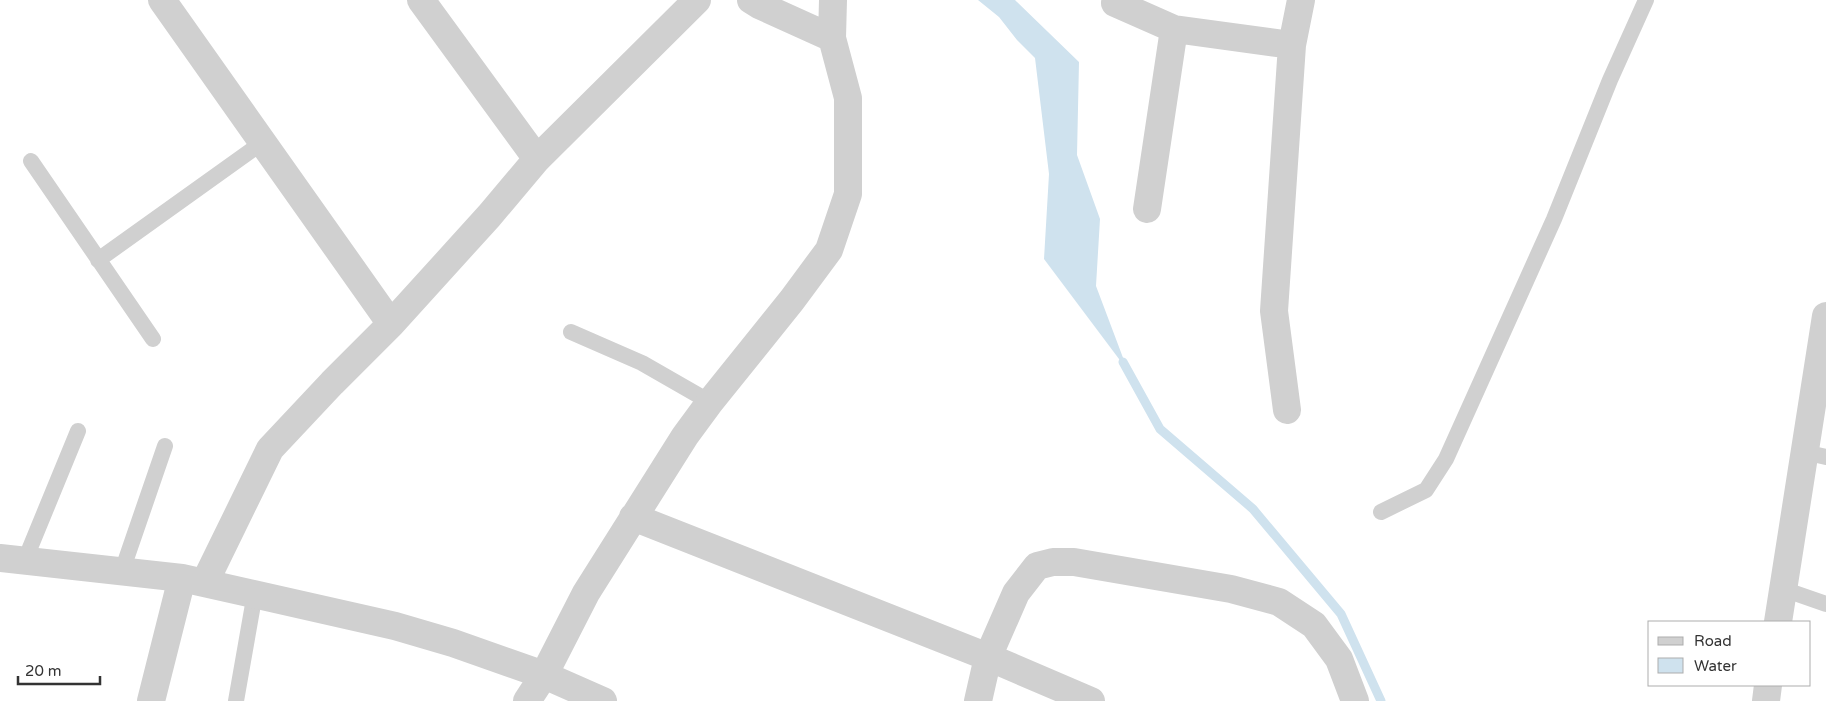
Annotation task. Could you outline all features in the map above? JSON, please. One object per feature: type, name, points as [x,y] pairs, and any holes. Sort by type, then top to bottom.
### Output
[{"type":"street","points":[[162,0],[391,324]]},
{"type":"street","points":[[421,0],[537,159]]},
{"type":"street","points":[[151,701],[193,580],[270,449],[391,324],[489,216],[537,159],[697,0]]},
{"type":"street","points":[[751,0],[832,38]]},
{"type":"street","points":[[527,701],[544,675],[586,594],[632,517],[685,436],[829,250],[848,194],[848,98],[832,38],[833,0]]},
{"type":"street","points":[[1287,410],[1274,311],[1292,45],[1301,0]]},
{"type":"street","points":[[1116,3],[1174,30],[1292,45]]},
{"type":"street","points":[[1147,209],[1174,30]]},
{"type":"street","points":[[1778,621],[1783,589],[1815,455],[1826,316]]},
{"type":"street","points":[[632,517],[988,657],[1091,701]]},
{"type":"street","points":[[13,559],[193,580],[395,626],[453,643],[544,675],[603,701]]},
{"type":"street","points":[[978,701],[988,657],[1016,594],[1037,566],[1053,562],[1074,562],[1231,589],[1279,602],[1314,624],[1339,659],[1355,701]]},
{"type":"street","points":[[1766,701],[1768,686]]},
{"type":"lane","points":[[1381,512],[1426,490],[1446,459],[1554,219],[1610,80],[1646,0]]},
{"type":"lane","points":[[98,260],[263,142]]},
{"type":"lane","points":[[31,161],[153,339]]},
{"type":"lane","points":[[571,332],[642,363],[710,402]]},
{"type":"lane","points":[[13,559],[78,431]]},
{"type":"lane","points":[[122,571],[165,446]]},
{"type":"lane","points":[[1783,589],[1826,604]]},
{"type":"lane","points":[[236,701],[255,594]]},
{"type":"water","points":[[978,0],[1015,0],[1079,62],[1077,155],[1100,219],[1096,286],[1128,371],[1044,259],[1049,174],[1035,58],[1017,40],[999,17]]},
{"type":"waterway","points":[[1123,362],[1160,429],[1253,509],[1341,614],[1381,701]]}]
